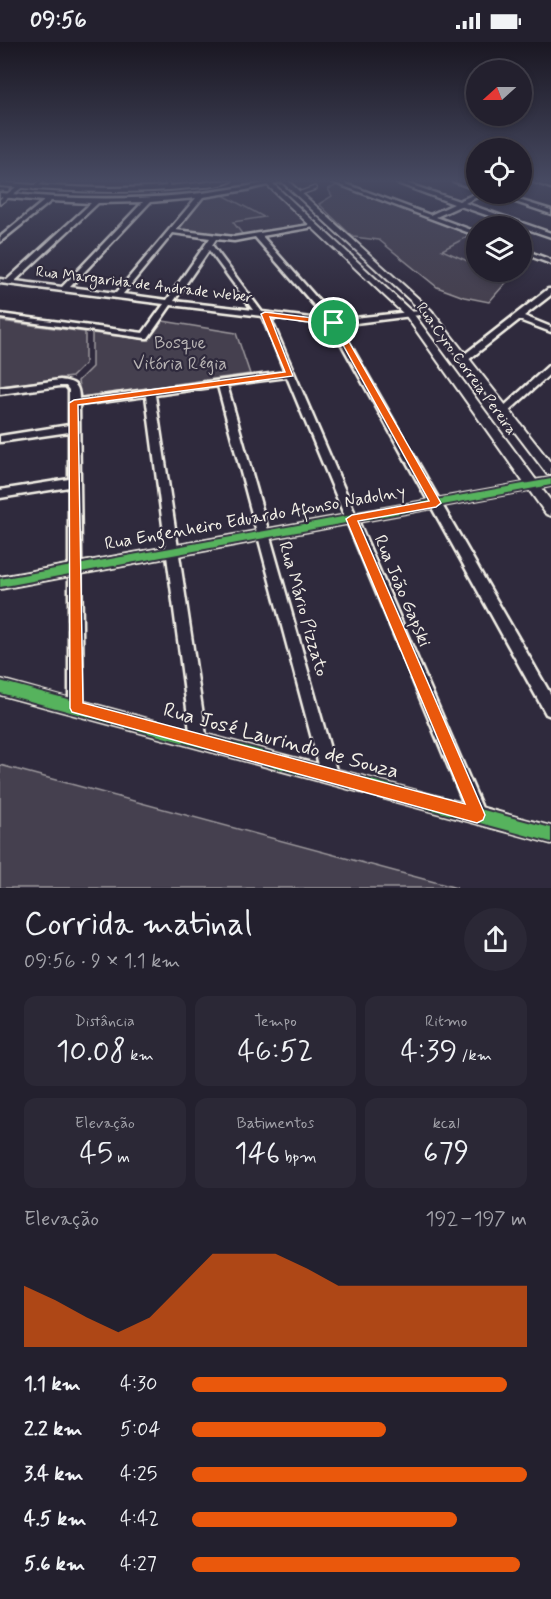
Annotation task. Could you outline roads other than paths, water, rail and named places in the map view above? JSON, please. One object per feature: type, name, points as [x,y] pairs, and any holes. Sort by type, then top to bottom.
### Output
[{"type":"street","points":[[0,240],[24,220]]},
{"type":"street","points":[[4,282],[75,220]]},
{"type":"street","points":[[64,289],[129,220]]},
{"type":"street","points":[[118,296],[180,220]]},
{"type":"street","name":"Rua Cyro Correia Pereira","points":[[310,220],[409,314],[551,511]]},
{"type":"street","name":"Rua Cyro Correia Pereira","points":[[327,220],[428,312],[551,471]]},
{"type":"street","points":[[440,220],[466,230]]},
{"type":"street","points":[[510,220],[551,235]]},
{"type":"street","points":[[171,231],[234,239],[314,225]]},
{"type":"street","points":[[257,235],[334,323],[551,709]]},
{"type":"street","points":[[0,316],[146,336],[215,236]]},
{"type":"street","name":"Rua João Gapski","points":[[209,246],[262,314],[290,374],[477,815]]},
{"type":"street","points":[[532,255],[551,262]]},
{"type":"street","name":"Rua Margarida de Andrade Weber","points":[[4,282],[334,323],[428,312]]},
{"type":"street","points":[[464,359],[551,291]]},
{"type":"street","points":[[518,316],[551,330]]},
{"type":"street","points":[[504,411],[551,368]]},
{"type":"street","points":[[74,403],[290,374]]},
{"type":"street","points":[[0,391],[55,383],[69,384],[74,390],[76,708]]},
{"type":"street","name":"Rua Mário Pizzato","points":[[222,383],[330,776]]},
{"type":"street","points":[[150,393],[199,740]]},
{"type":"street","points":[[0,439],[74,428]]},
{"type":"street","points":[[0,494],[74,482]]},
{"type":"street","name":"Rua Engenheiro Eduardo Afonso Nadolny","points":[[0,583],[551,482]]},
{"type":"street","name":"Rua José Laurindo de Souza","points":[[0,687],[551,835]]},
{"type":"park label","name":"Bosque Vitória Régia","points":[[180,353]]}]
